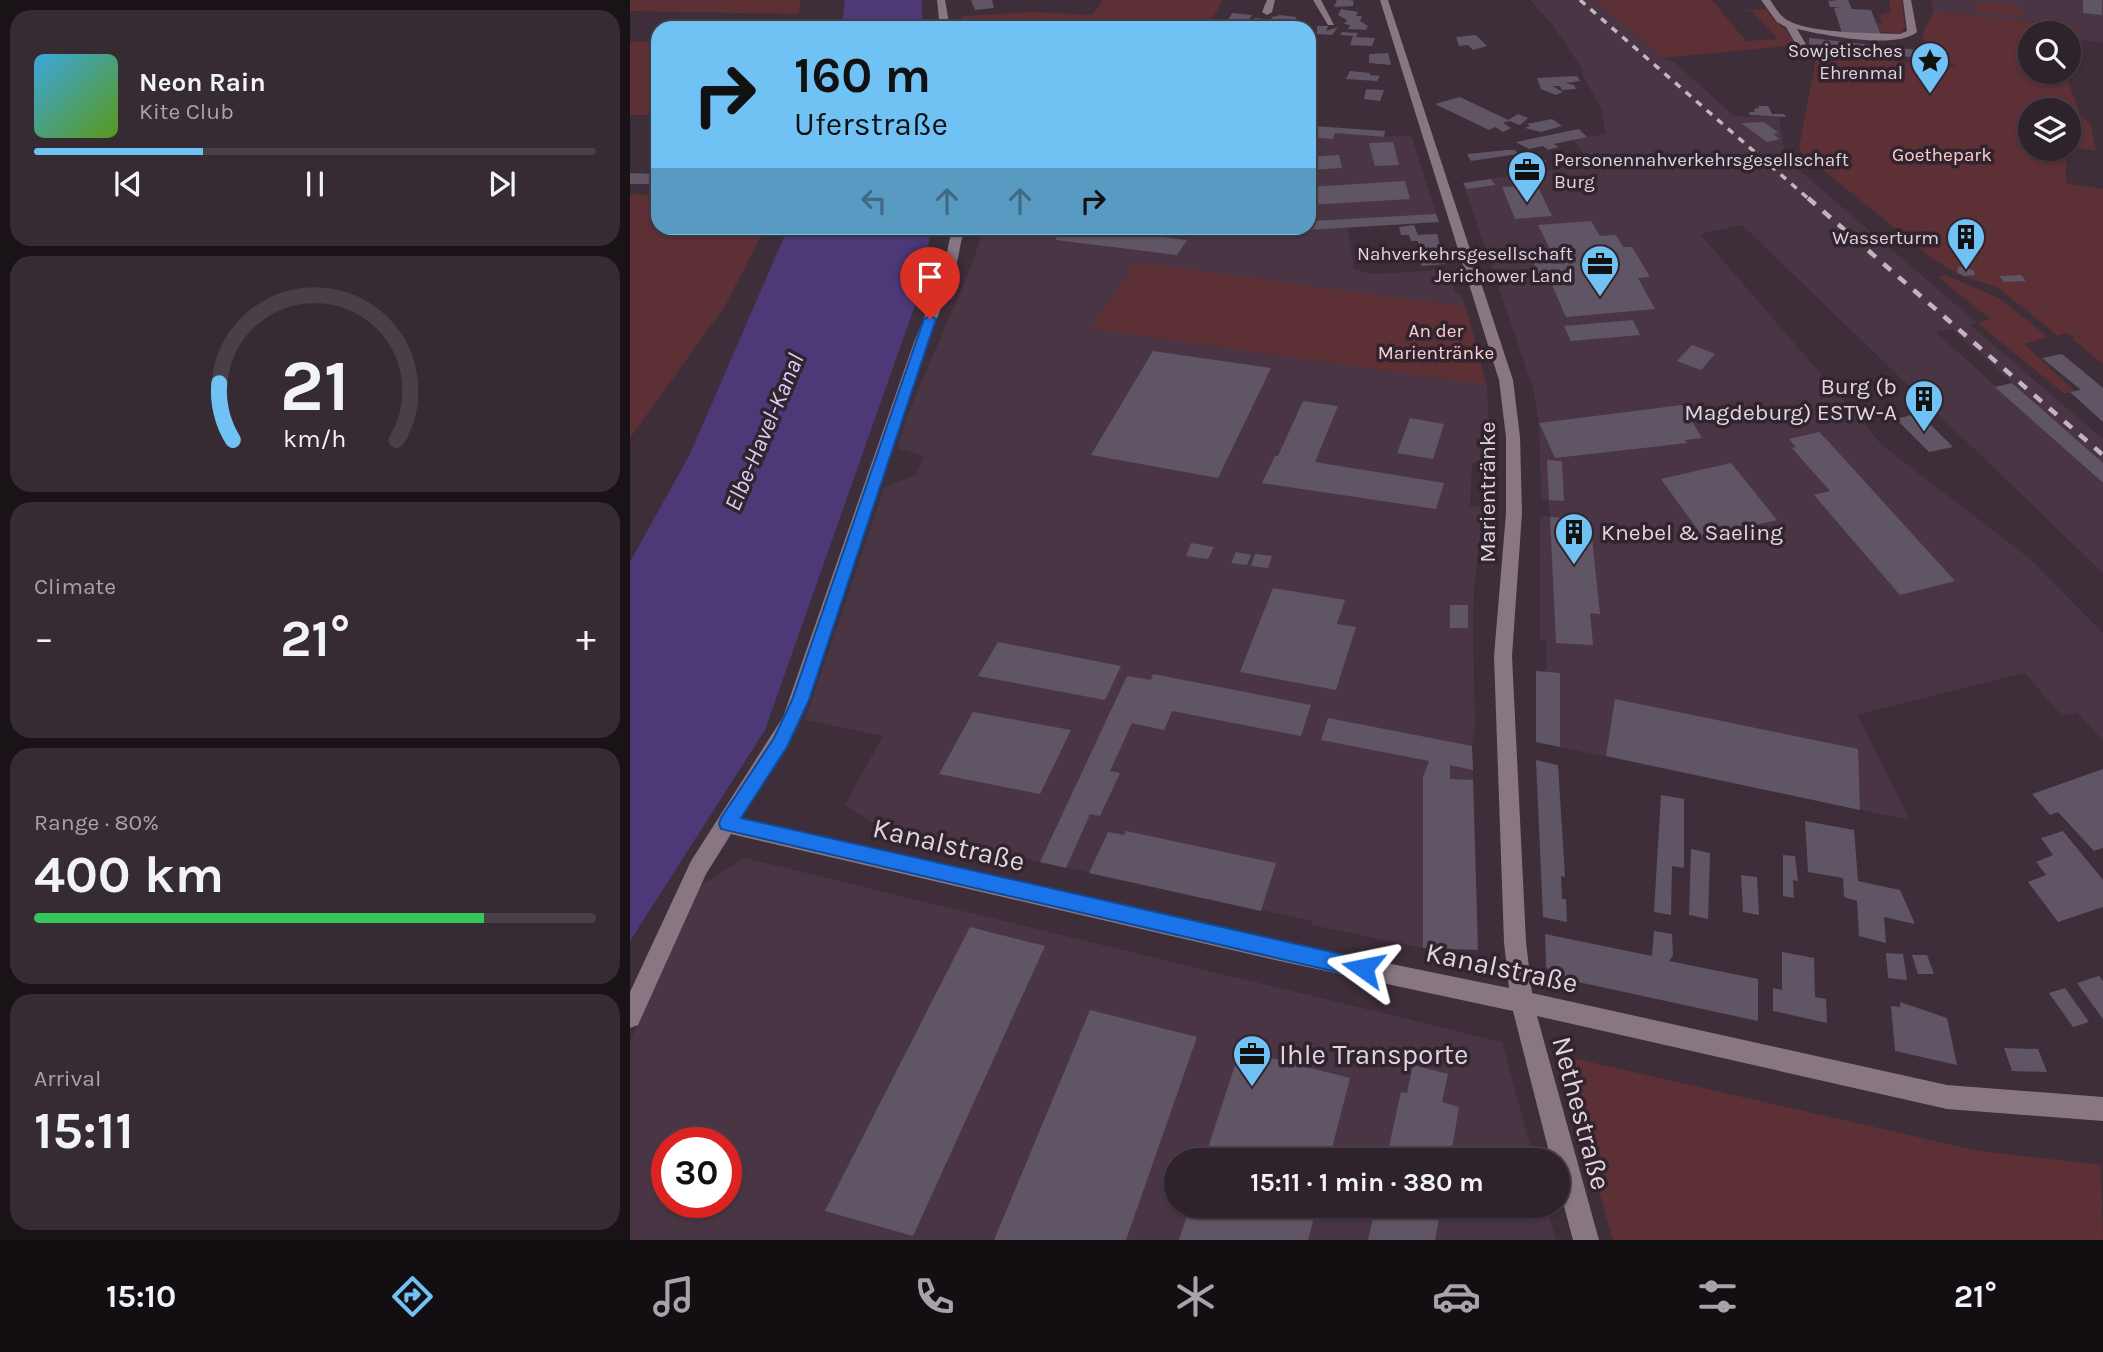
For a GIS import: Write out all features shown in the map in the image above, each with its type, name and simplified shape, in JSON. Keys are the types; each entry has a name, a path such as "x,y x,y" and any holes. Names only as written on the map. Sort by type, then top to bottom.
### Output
{"street":[{"path":"941,0 945,21"},
{"path":"1267,12 1271,0"},
{"path":"1317,0 1331,23"},
{"name":"Marientränke","path":"1384,0 1478,287 1508,392 1514,513 1503,656 1515,942 1522,1002"},
{"path":"1765,0 1780,20 1790,25 1844,35 1902,37 1912,32 1907,0"},
{"path":"1790,25 1806,52"},
{"path":"630,1017 688,889 781,742 800,700 917,354 949,272 957,235"},
{"name":"Kanalstraße","path":"728,824 1270,949 1947,1097 2101,1114"},
{"name":"Nethestraße","path":"1522,1002 1536,1063 1586,1240"}],"shaded area":[{"path":"1530,0 1594,0 1667,61 1673,61 1734,116 1779,117 1786,159 1977,323 1970,325 2103,439 2103,463 1952,329 1936,332 2103,484 2103,573 1742,225 1700,234 1883,446 2029,558 2103,633 2103,741 2077,712 2062,716 2025,673 1857,715 1910,820 1536,742 1536,671 1546,671 1546,640 1540,639 1540,516 1550,516 1548,500 1541,500 1539,423 1533,388 1463,183 1591,163 1572,139 1606,134 1601,108 1583,76 1583,70 1552,24"},
{"path":"1931,0 2103,0 2103,43 2081,39 2081,21 2025,21 1934,11"},
{"path":"1316,132 1384,137 1411,135 1439,222 1348,228 1354,269 1373,274 1455,269 1458,280 1452,283 1455,293 1462,296 1466,307 1386,297 1091,329 1487,385 1491,460 1472,463 1470,506 1483,508 1474,589 1473,631 1475,728 1472,746 1478,950 1423,948 1312,925 1312,921 880,827 845,805 883,736 805,720 884,488 917,474 924,456 897,448 907,416 980,241 980,235 1316,235"},
{"path":"744,858 1502,1042 1531,1148 1164,1148 1164,1218 1550,1218 1556,1240 630,1240 630,1041 696,889"}],"green space":[{"path":"630,0 801,0 799,14 630,11"},
{"path":"1103,0 1223,0 1211,21 962,21 961,16 1035,12 1092,15"},
{"path":"1594,0 1712,0 1746,41 1778,39 1751,11 1741,10 1767,9 1797,45 1663,58"},
{"path":"1889,0 1902,0 1905,27 1900,34 1879,31 1876,23 1883,23 1879,15 1891,12"},
{"path":"1975,1 2021,6 2023,16 1977,12"},
{"name":"Goethepark","path":"1934,11 2025,21 2018,21 2018,84 2069,84 2074,98 2018,98 2018,161 2066,161 2066,183 2103,189 2103,364 2072,339 2074,336 2065,333 2058,336 1997,287 1959,275 1933,259 1802,153 1799,147 1817,54 1957,67 1937,57 1921,36"},
{"path":"630,42 651,42 651,115 630,115"},
{"name":"Goethepark","path":"2081,118 2090,122 2096,151 2081,148"},
{"path":"630,194 651,195 651,235 761,235 725,306 630,438"},
{"name":"An der Marientränke","path":"1136,262 1466,307 1487,385 1091,329"},
{"path":"1945,275 1999,298 2048,337 2024,344 2075,391 2065,394 1977,323 1990,319 1938,277"},
{"path":"1559,1055 1979,1151 2101,1165 2103,1240 1613,1240"}],"water":[{"path":"845,0 922,0 922,21 843,21"},
{"name":"Elbe-Havel-Kanal","path":"785,235 929,235 926,274 765,730 630,941 630,562 689,456"}],"building":[{"path":"971,0 992,0 994,8 975,10"},
{"path":"1337,0 1354,1 1353,6 1334,7"},
{"path":"1848,0 1852,9 1871,10 1881,35 1842,33 1834,8 1842,7 1830,7 1828,1"},
{"path":"2083,0 2102,0 2102,15 2083,13"},
{"path":"1341,9 1358,12 1356,16 1362,16 1360,21 1368,26 1366,30 1348,29 1350,25 1344,24 1347,20 1338,15"},
{"path":"1232,13 1252,15 1248,21 1229,19"},
{"path":"1272,17 1296,17 1295,21 1270,21"},
{"path":"1317,26 1328,26 1326,31 1338,27 1332,35 1317,34"},
{"path":"1342,32 1358,33 1356,37 1375,38 1372,46 1350,45 1353,36 1340,35"},
{"path":"1476,35 1487,46 1473,50 1468,45 1459,46 1456,37"},
{"path":"1809,38 1918,50 1919,58 1809,46"},
{"path":"1388,53 1391,65 1369,63 1369,54"},
{"path":"1350,71 1380,76 1377,81 1346,79"},
{"path":"1577,76 1580,81 1565,83 1574,85 1576,89 1562,90 1560,86 1552,86 1563,92 1556,95 1541,89 1537,78"},
{"path":"1366,89 1384,90 1380,101 1364,99"},
{"path":"1460,97 1508,120 1518,114 1528,118 1520,125 1509,121 1503,123 1511,128 1503,132 1495,127 1489,130 1435,104"},
{"path":"1758,106 1768,106 1772,114 1784,114 1786,117 1750,115 1749,112 1755,112 1754,109 1759,108"},
{"path":"1552,119 1562,126 1541,132 1525,128 1530,126 1527,124"},
{"path":"1764,122 1779,133 1773,134 1780,139 1767,142 1741,123"},
{"path":"1316,126 1385,131 1384,137 1335,133 1333,139 1316,138"},
{"path":"1579,129 1587,137 1554,144 1559,147 1548,150 1543,146 1529,149 1516,142"},
{"path":"1393,142 1399,165 1375,166 1369,143"},
{"path":"1515,150 1518,154 1471,161 1467,154"},
{"path":"1339,155 1342,168 1316,170 1316,157"},
{"path":"1537,155 1547,161 1523,169 1511,161"},
{"path":"630,173 651,174 651,184 630,184"},
{"path":"1491,179 1495,185 1467,189 1463,183"},
{"path":"1405,181 1410,199 1316,205 1316,187"},
{"path":"1537,185 1552,216 1515,219 1502,187"},
{"path":"1436,214 1439,222 1316,230 1316,221"},
{"path":"1591,221 1600,236 1616,235 1623,247 1632,247 1650,277 1638,278 1655,309 1566,317 1552,285 1544,286 1530,255 1552,253 1538,225"},
{"path":"1414,225 1418,235 1437,234 1445,264 1421,266 1418,241 1411,241 1409,235 1401,235 1399,227"},
{"path":"1056,235 1145,235 1187,240 1177,255 1056,240"},
{"name":"Wasserturm","path":"1958,267 1974,271 1975,275 1964,276 1957,272"},
{"path":"2021,275 2026,281 2004,282 1999,276"},
{"path":"1633,320 1640,335 1571,341 1564,326"},
{"path":"1692,345 1715,354 1701,370 1677,361"},
{"path":"1153,351 1271,368 1218,478 1091,455"},
{"path":"2062,354 2103,388 2103,422 2070,392 2081,390 2042,358"},
{"path":"2012,383 2103,463 2103,483 1995,387"},
{"path":"1303,401 1338,406 1315,462 1444,483 1436,509 1262,483 1275,456 1278,456"},
{"path":"1682,405 1702,438 1685,440 1687,443 1555,458 1539,423"},
{"name":"Burg (b Magdeburg) ESTW-A","path":"1919,413 1953,447 1929,452 1896,419"},
{"path":"1410,418 1444,424 1433,459 1397,453"},
{"path":"1819,432 1955,581 1900,595 1814,495 1830,491 1792,448 1796,447 1789,439"},
{"path":"1547,460 1562,461 1564,501 1549,500"},
{"path":"1731,463 1777,520 1703,537 1661,479"},
{"name":"Knebel & Saeling","path":"1550,517 1590,519 1600,614 1590,613 1593,645 1556,643"},
{"path":"1191,543 1214,547 1208,559 1186,556"},
{"path":"1236,552 1251,555 1247,565 1231,563"},
{"path":"1255,554 1272,556 1268,568 1251,566"},
{"path":"1273,588 1345,600 1337,624 1356,627 1336,690 1240,672"},
{"path":"1450,605 1468,605 1468,628 1450,628"},
{"path":"998,642 1121,666 1105,700 978,676"},
{"path":"1536,671 1560,673 1560,747 1536,742"},
{"path":"1153,674 1311,705 1301,736 1172,711 1164,730 1132,723 1110,771 1120,773 1100,816 1090,814 1066,868 1040,862 1127,676 1151,680"},
{"path":"1615,699 1858,749 1860,810 1606,756"},
{"path":"973,712 1071,730 1040,794 939,774"},
{"path":"1328,718 1472,746 1473,770 1450,765 1450,779 1473,780 1478,950 1423,948 1423,777 1429,761 1321,740"},
{"path":"1536,760 1558,765 1565,877 1561,876 1562,899 1566,899 1567,922 1543,917"},
{"path":"2103,769 2103,848 2094,851 2058,812 2050,815 2032,794"},
{"path":"1661,795 1684,799 1684,868 1672,866 1671,915 1654,912"},
{"path":"1805,821 1854,830 1858,881 1900,890 1915,924 1884,917 1886,943 1859,936 1857,901 1844,897 1843,878 1808,872"},
{"path":"1126,831 1276,863 1261,911 1089,873 1108,832 1124,835"},
{"path":"2063,831 2103,880 2103,907 2058,922 2028,882 2046,875 2036,862 2053,855 2041,838"},
{"path":"1691,849 1710,853 1708,919 1689,915"},
{"path":"1783,855 1795,856 1798,881 1793,880 1794,898 1783,896"},
{"path":"1741,875 1757,877 1759,915 1743,912"},
{"path":"970,927 1045,946 913,1236 825,1211"},
{"path":"1654,931 1672,934 1673,956 1669,961 1758,979 1758,1021 1555,977 1546,967 1545,934 1652,956"},
{"path":"1782,952 1814,958 1815,997 1826,999 1827,1023 1773,1011 1773,988 1782,990"},
{"path":"1886,953 1903,954 1907,980 1888,978"},
{"path":"1912,955 1927,955 1934,974 1918,974"},
{"path":"2099,976 2103,981 2103,1019 2077,983"},
{"path":"2065,988 2089,1022 2073,1027 2049,993"},
{"path":"1900,1002 1947,1018 1957,1065 1895,1051 1891,1006 1900,1007"},
{"path":"1090,1010 1197,1037 1126,1240 994,1240"},
{"path":"2004,1048 2038,1049 2047,1072 2012,1071"},
{"path":"1240,1050 1350,1078 1332,1148 1208,1148"},
{"path":"1413,1065 1448,1074 1442,1102 1459,1107 1452,1148 1389,1148 1401,1092 1407,1093"},
{"path":"1186,1218 1314,1218 1308,1240 1179,1240"},
{"path":"1373,1218 1439,1218 1435,1240 1368,1240"}],"railway":[{"path":"1580,0 1810,200"},
{"path":"1808,198 2103,455"}],"place":[{"name":"Sowjetisches Ehrenmal","path":"1930,95"},
{"name":"Personennahverkehrsgesellschaft Burg","path":"1527,204"},
{"name":"Wasserturm","path":"1966,271"},
{"name":"Nahverkehrsgesellschaft Jerichower Land","path":"1600,298"},
{"name":"Burg (b Magdeburg) ESTW-A","path":"1924,433"},
{"name":"Knebel & Saeling","path":"1574,566"},
{"name":"Ihle Transporte","path":"1252,1088"}],"route":[{"path":"930,319 800,700 781,742 728,824 1363,968"}]}
